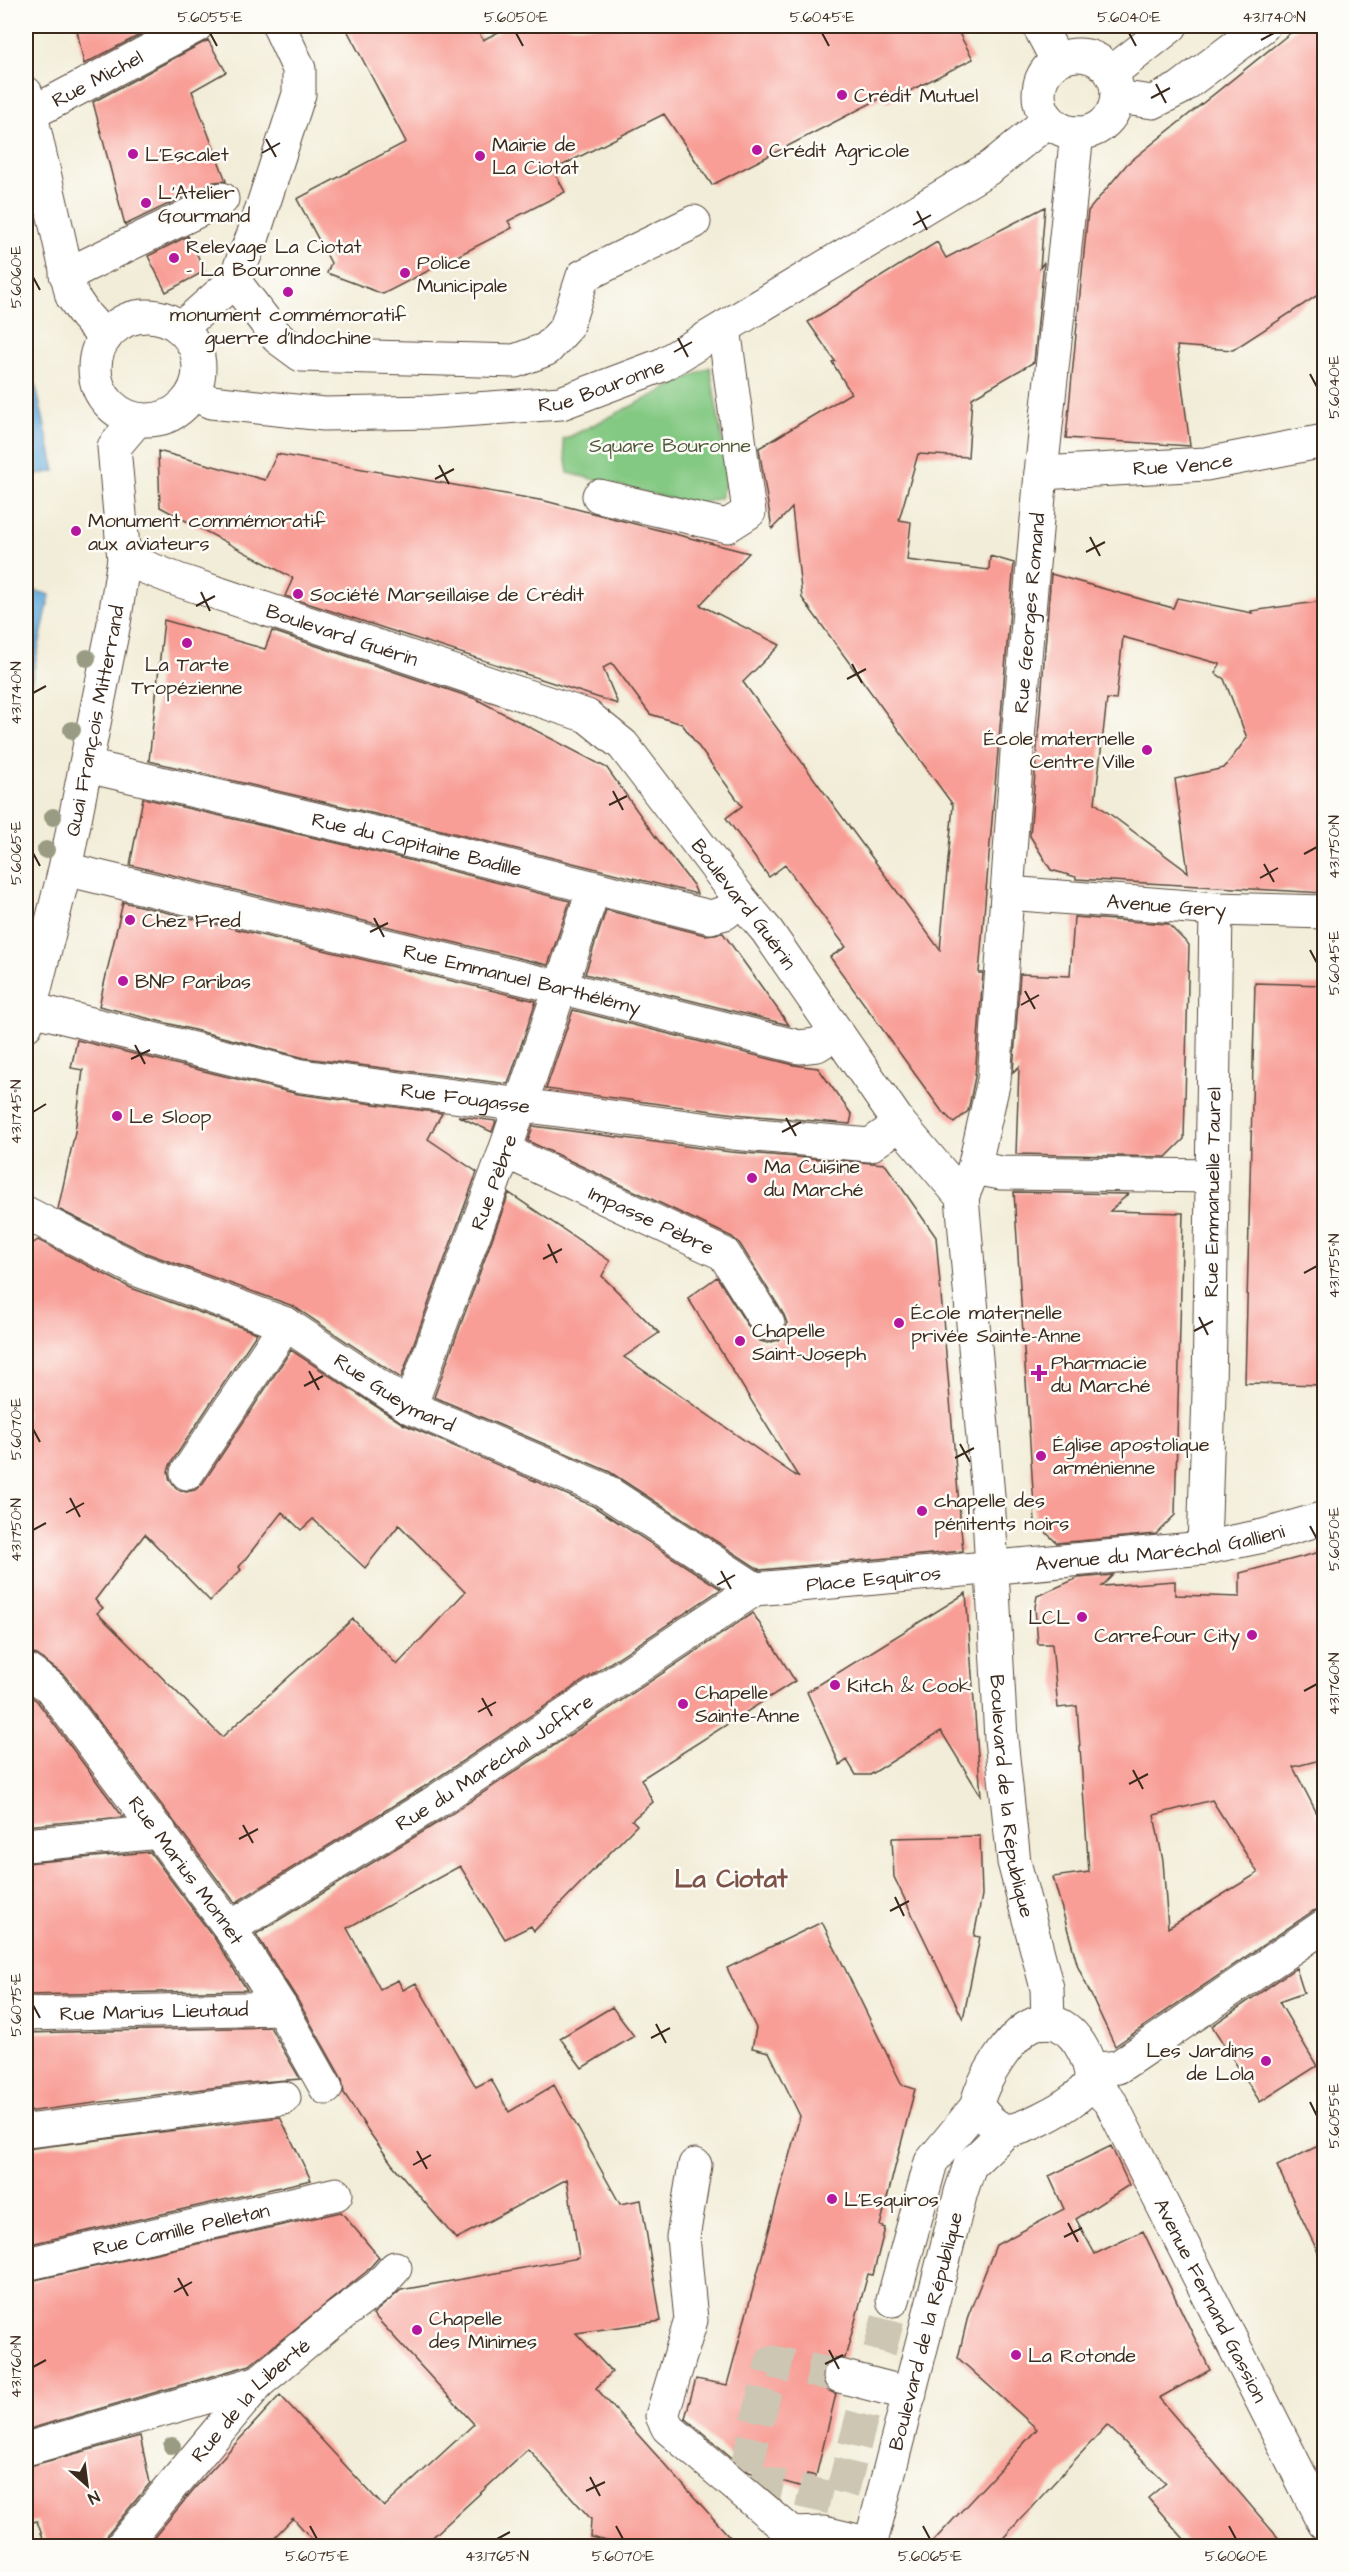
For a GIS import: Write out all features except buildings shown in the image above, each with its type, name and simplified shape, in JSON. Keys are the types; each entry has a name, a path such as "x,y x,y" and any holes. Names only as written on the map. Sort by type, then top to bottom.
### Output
{"street":[{"name":"Rue Michel","path":"28,103 196,26"},
{"path":"180,328 234,280 253,236 299,94 299,69 279,26"},
{"path":"1039,26 1057,60"},
{"path":"1114,85 1171,26"},
{"path":"1114,85 1153,102 1179,89 1263,26"},
{"path":"1076,55 1087,56 1105,64 1114,85 1108,119 1090,131 1063,126 1040,100 1043,78 1057,60 1076,55"},
{"path":"28,103 72,296 105,338"},
{"name":"Rue Bouronne","path":"193,394 211,402 324,414 434,412 561,403 662,365 1063,126"},
{"name":"Rue Georges Romand","path":"968,1183 994,1080 1018,738 1041,473 1063,126"},
{"path":"66,275 222,199"},
{"path":"234,280 278,338 301,355 515,362 547,349 566,328 583,276 694,222"},
{"path":"141,317 168,321 180,328 190,338 198,359 199,381 193,394 182,407 169,416 153,420 136,420 111,406 101,394 95,365 98,351 105,338 128,320 141,317"},
{"path":"599,496 728,526 749,512 724,328"},
{"name":"Quai François Mitterrand","path":"28,1017 65,869 114,623 123,559 114,447 136,420"},
{"name":"Rue Vence","path":"1041,473 1206,464 1324,441"},
{"name":"Boulevard Guérin","path":"123,559 178,580 587,716 623,745 767,931 900,1124 968,1183"},
{"name":"Rue du Capitaine Badille","path":"87,766 397,838 710,917 725,913 741,900"},
{"name":"Rue Emmanuel Barthélémy","path":"65,869 799,1047 817,1045 836,1033"},
{"name":"Rue Pèbre","path":"410,1407 505,1151 559,987 590,900 597,888"},
{"name":"Avenue Gery","path":"1008,893 1216,909 1324,912"},
{"name":"Rue Emmanuelle Taurel","path":"1204,1548 1209,1393 1216,909"},
{"name":"Rue Fougasse","path":"28,1017 302,1076 520,1103 733,1133 870,1145 900,1124"},
{"name":"Impasse Pèbre","path":"505,1151 724,1254 768,1324"},
{"path":"992,1567 968,1183 1001,1173 1212,1176"},
{"name":"Rue Gueymard","path":"26,1213 138,1270 286,1324 410,1407 602,1489 755,1589"},
{"path":"187,1473 286,1324"},
{"name":"Avenue du Maréchal Gallieni","path":"992,1567 1204,1548 1263,1536 1324,1518"},
{"name":"Place Esquiros","path":"755,1589 992,1567"},
{"name":"Boulevard de la République","path":"992,1567 1001,1738 1014,1862 1047,1988 1048,2022"},
{"name":"Rue du Maréchal Joffre","path":"230,1928 432,1804 755,1589"},
{"name":"Rue Marius Monnet","path":"26,1670 50,1687 230,1928 281,2008 326,2088"},
{"path":"26,1845 160,1832"},
{"path":"893,2300 931,2162 977,2106 978,2096 1003,2053 1014,2039 1035,2024 1056,2022 1072,2034 1092,2076 1118,2067 1324,1926"},
{"name":"Rue Marius Lieutaud","path":"26,2014 281,2008"},
{"name":"Boulevard de la République","path":"871,2545 961,2192 970,2165 1007,2130 1023,2127 1074,2100 1092,2076"},
{"name":"Avenue Fernand Gassion","path":"1092,2076 1111,2103 1324,2523"},
{"path":"26,2132 104,2123 204,2106 284,2098"},
{"path":"977,2106 987,2119 1007,2130"},
{"path":"695,2165 683,2237 691,2320 662,2416 668,2428 795,2540 824,2533 871,2545"},
{"name":"Rue Camille Pelletan","path":"26,2264 336,2194"},
{"name":"Rue de la Liberté","path":"122,2547 259,2382 379,2286 395,2268"},
{"path":"840,2376 910,2394"},
{"path":"26,2449 259,2382"}],"green space":[{"name":"Square Bouronne","path":"710,367 728,476 720,498 696,505 568,473 563,440"}],"water":[{"path":"26,343 55,471 26,477"},
{"path":"26,588 50,595 26,705"}],"tunnel":[{"path":"840,2376 772,2362 744,2478 840,2500 893,2300"}],"place":[{"name":"Crédit Mutuel","path":"842,95"},
{"name":"Crédit Agricole","path":"757,150"},
{"name":"L'Escalet","path":"133,154"},
{"name":"Mairie de La Ciotat","path":"480,156"},
{"name":"L'Atelier Gourmand","path":"146,203"},
{"name":"Relevage La Ciotat - La Bouronne","path":"174,258"},
{"name":"Police Municipale","path":"405,273"},
{"name":"monument commémoratif guerre d'Indochine","path":"288,292"},
{"name":"Monument commémoratif aux aviateurs","path":"76,531"},
{"name":"Société Marseillaise de Crédit","path":"298,594"},
{"name":"La Tarte Tropézienne","path":"187,643"},
{"name":"École maternelle Centre Ville","path":"1147,750"},
{"name":"Chez Fred","path":"130,920"},
{"name":"BNP Paribas","path":"123,981"},
{"name":"Le Sloop","path":"117,1116"},
{"name":"Ma Cuisine du Marché","path":"752,1178"},
{"name":"École maternelle privée Sainte-Anne","path":"899,1323"},
{"name":"Chapelle Saint-Joseph","path":"740,1341"},
{"name":"Pharmacie du Marché","path":"1039,1373"},
{"name":"Église apostolique arménienne","path":"1041,1456"},
{"name":"chapelle des pénitents noirs","path":"922,1511"},
{"name":"LCL","path":"1082,1617"},
{"name":"Carrefour City","path":"1252,1635"},
{"name":"Kitch & Cook","path":"835,1685"},
{"name":"Chapelle Sainte-Anne","path":"683,1704"},
{"name":"Les Jardins de Lola","path":"1266,2061"},
{"name":"L'Esquiros","path":"832,2199"},
{"name":"Chapelle des Minimes","path":"417,2330"},
{"name":"La Rotonde","path":"1016,2355"}],"district":[{"name":"La Ciotat","path":"731,1878"}]}
